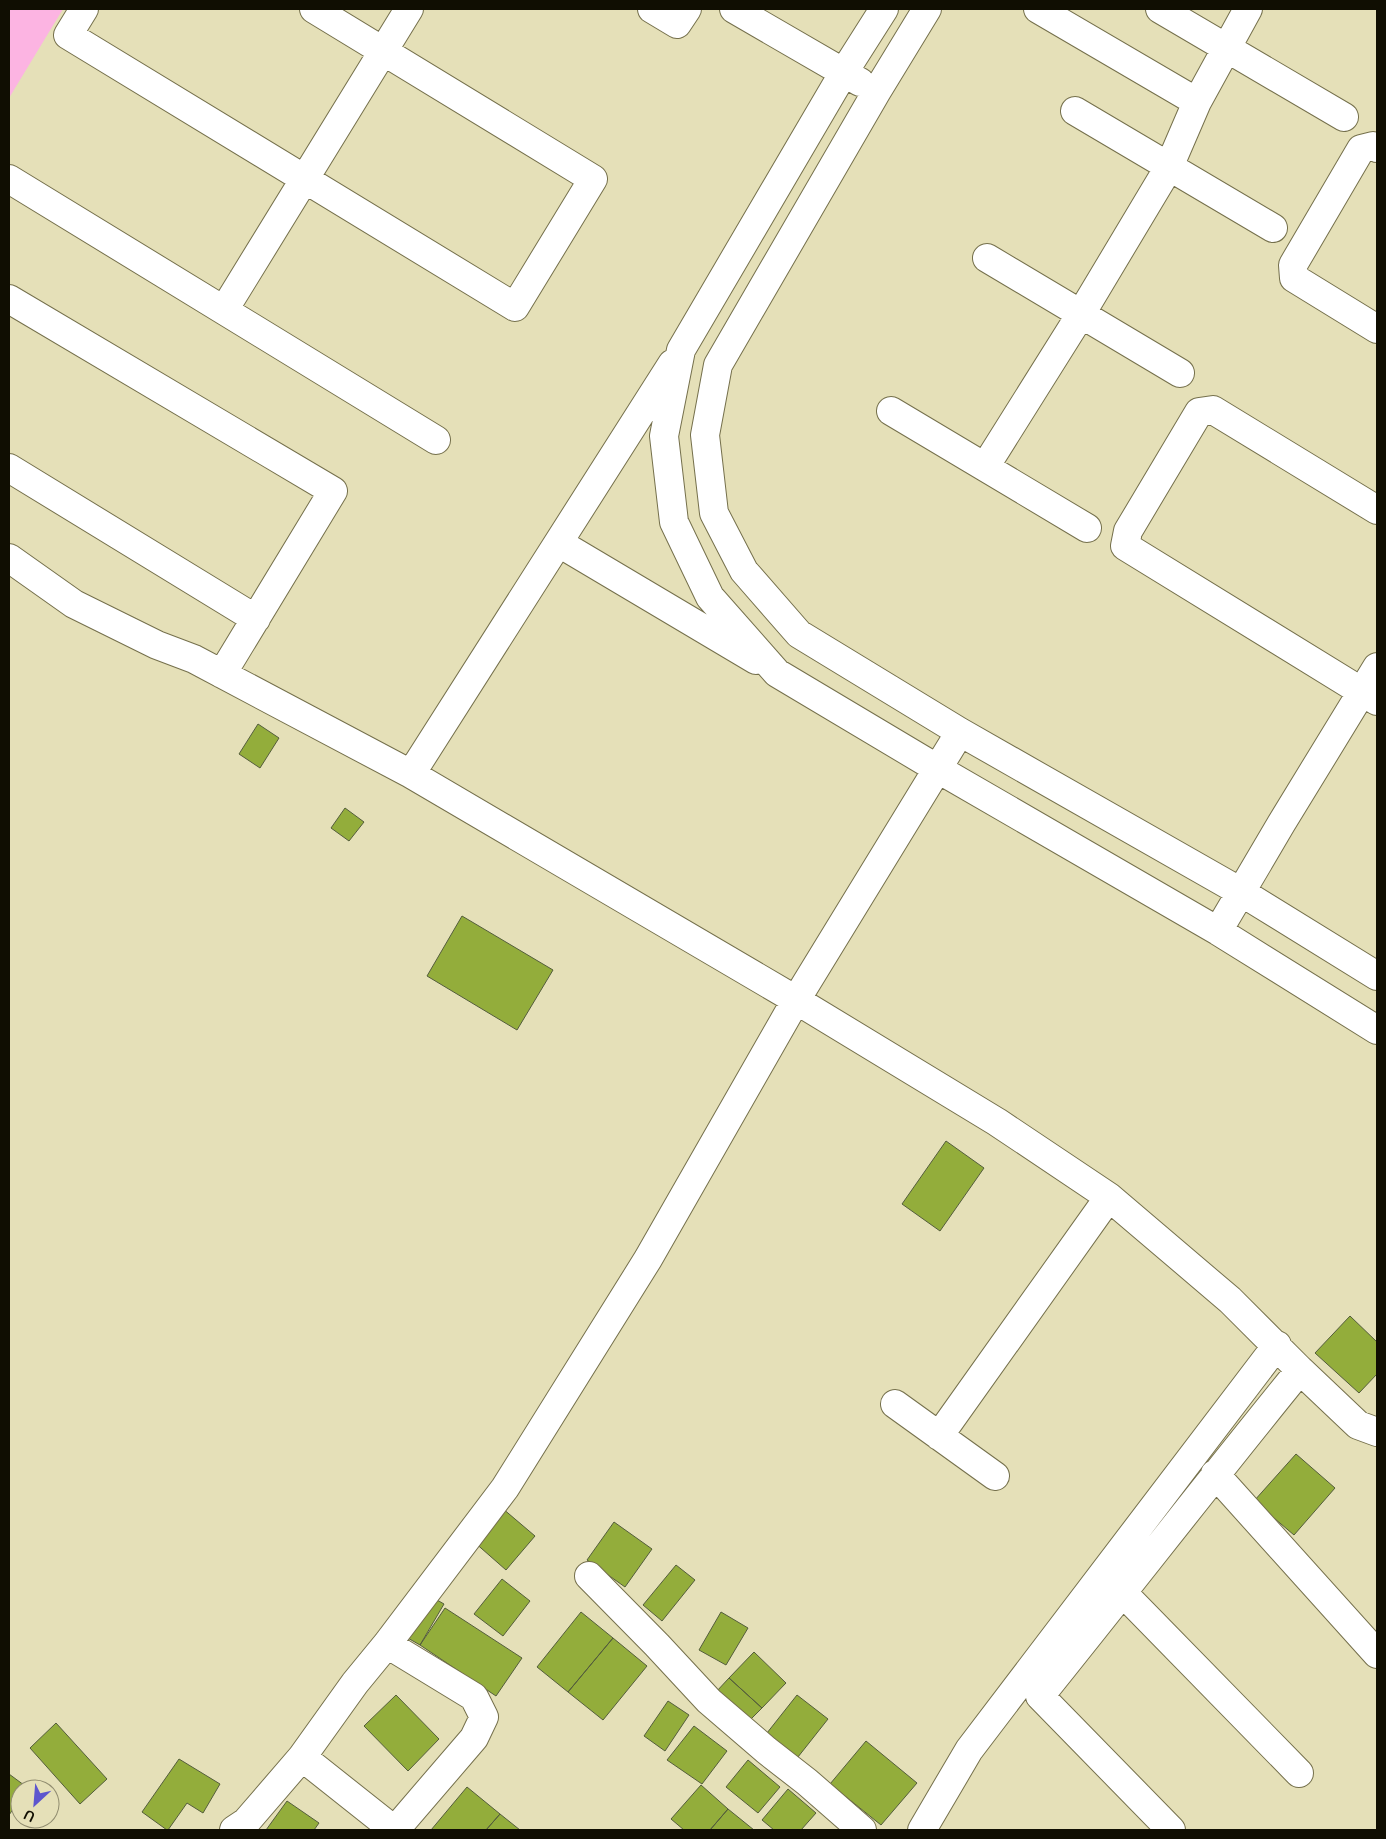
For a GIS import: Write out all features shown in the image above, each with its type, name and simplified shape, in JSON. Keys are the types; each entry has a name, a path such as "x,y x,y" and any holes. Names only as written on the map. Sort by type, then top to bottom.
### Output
{"street":[{"path":"84,9 68,35 515,308 593,179 314,9"},
{"path":"224,310 408,9"},
{"path":"652,9 677,24 687,9"},
{"path":"734,9 877,91"},
{"path":"411,774 681,350 844,72 884,9"},
{"path":"927,9 877,91 718,365 705,435 714,513 744,571 799,634 960,732 1241,892 1377,976"},
{"path":"1038,9 1196,102"},
{"path":"1160,9 1344,117"},
{"path":"985,467 1082,314 1169,167 1196,102 1248,9"},
{"path":"1075,111 1273,228"},
{"path":"1377,148 1373,146 1361,149 1294,265 1294,278 1377,329"},
{"path":"9,179 436,440"},
{"path":"987,258 1180,373"},
{"path":"9,300 333,491 222,674"},
{"path":"681,350 664,436 674,522 710,597 776,673"},
{"path":"1369,697 1125,546 1128,531 1199,412 1213,410 1377,510"},
{"path":"891,411 1087,528"},
{"path":"9,468 256,619"},
{"path":"559,543 938,769 1218,931 1377,1030"},
{"path":"9,558 74,604 157,645 194,659 411,774 796,1000 997,1122 1109,1197 1230,1300 1300,1370 1358,1424 1377,1432"},
{"path":"1218,931 1241,892 1369,697 1377,667"},
{"path":"234,1830 246,1822 302,1757 355,1684 505,1488 648,1259 796,1000 960,732"},
{"path":"939,1436 1109,1197"},
{"path":"922,1830 970,1750 1277,1346"},
{"path":"1171,1830 1040,1696 1215,1474 1300,1370"},
{"path":"895,1404 995,1476"},
{"path":"1215,1474 1377,1654"},
{"path":"589,1576 709,1701 862,1830"},
{"path":"1123,1593 1299,1773"},
{"path":"302,1757 395,1830 474,1738 484,1717 474,1697 387,1644"}],"shaded area":[{"path":"9,9 63,9 9,98"}],"building":[{"path":"258,724 279,738 260,768 239,754"},
{"path":"345,808 364,822 349,841 331,828"},
{"path":"462,916 553,970 517,1030 427,976"},
{"path":"946,1141 984,1168 940,1231 902,1204"},
{"path":"1350,1316 1377,1342 1377,1374 1359,1393 1315,1353"},
{"path":"1296,1454 1335,1488 1294,1535 1254,1501"},
{"path":"502,1508 535,1536 506,1570 473,1541"},
{"path":"614,1522 652,1549 625,1587 587,1560"},
{"path":"676,1565 695,1580 662,1621 643,1605"},
{"path":"502,1579 530,1601 503,1636 474,1614"},
{"path":"430,1596 444,1604 420,1645 406,1637"},
{"path":"445,1608 522,1658 496,1696 420,1645"},
{"path":"581,1612 613,1638 568,1692 537,1667"},
{"path":"721,1612 748,1628 726,1665 699,1650"},
{"path":"613,1638 647,1666 603,1720 568,1692"},
{"path":"754,1652 786,1683 762,1708 729,1678"},
{"path":"729,1678 762,1708 748,1722 716,1692"},
{"path":"396,1695 439,1739 408,1771 364,1726"},
{"path":"797,1695 828,1719 794,1762 763,1738"},
{"path":"668,1701 689,1715 665,1751 644,1736"},
{"path":"56,1723 107,1779 80,1804 60,1782 60,1779 58,1779 30,1748"},
{"path":"694,1726 727,1751 702,1784 667,1760"},
{"path":"866,1741 917,1783 881,1825 830,1784"},
{"path":"179,1759 220,1784 203,1813 187,1803 167,1830 142,1812"},
{"path":"748,1760 780,1787 758,1813 726,1787"},
{"path":"9,1774 16,1779 10,1779 9,1815"},
{"path":"701,1785 728,1809 710,1830 684,1830 671,1819"},
{"path":"467,1787 500,1814 486,1830 431,1830"},
{"path":"788,1789 816,1813 801,1830 774,1830 762,1820"},
{"path":"287,1801 319,1823 314,1830 266,1830"},
{"path":"728,1809 754,1830 710,1830"},
{"path":"500,1814 520,1830 486,1830"}]}
